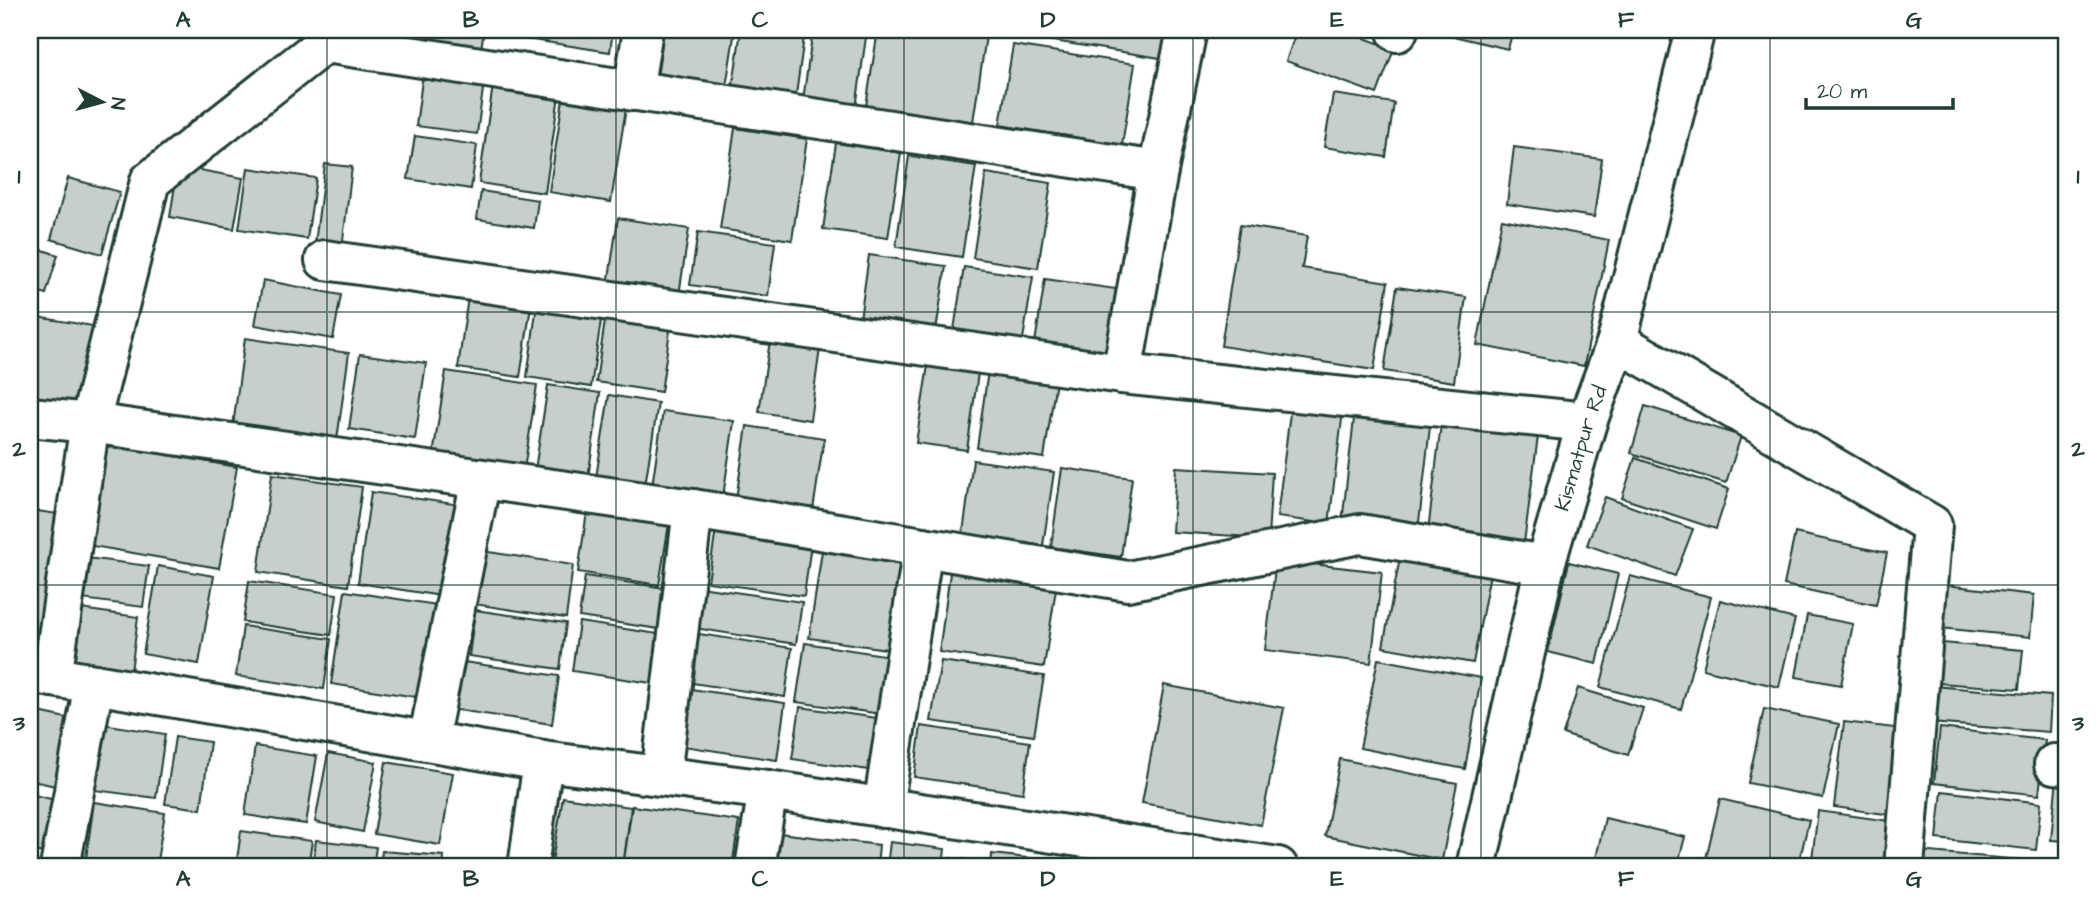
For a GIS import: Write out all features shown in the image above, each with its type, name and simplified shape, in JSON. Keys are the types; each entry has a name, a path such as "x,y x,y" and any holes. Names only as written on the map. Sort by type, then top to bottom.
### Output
{"street":[{"path":"634,91 643,30"},
{"path":"1122,374 1158,171 1187,30"},
{"name":"Kismatpur Rd","path":"1480,866 1545,565 1587,422 1617,341 1695,30"},
{"path":"1158,171 634,91 326,36 150,181 90,423 41,675 543,761 768,790 1278,867"},
{"path":"325,260 1122,374 1587,422"},
{"path":"1617,341 1932,525 1904,867"},
{"path":"30,417 90,423 693,509 1128,581 1360,534 1545,565"},
{"path":"428,741 481,479"},
{"path":"661,776 693,509"},
{"path":"883,808 923,547"},
{"path":"61,867 94,684"},
{"path":"528,867 543,761"},
{"path":"755,867 768,790"}],"building":[{"path":"349,30 420,30 418,45"},
{"path":"430,30 484,30 481,49 429,41"},
{"path":"527,30 613,30 610,52 526,39"},
{"path":"664,30 735,30 726,87 657,77"},
{"path":"741,30 805,30 796,95 733,85"},
{"path":"813,30 867,30 856,108 803,100"},
{"path":"878,30 943,30 986,36 973,122 866,106"},
{"path":"1005,30 1178,30 1173,60 1004,33"},
{"path":"1297,30 1343,30 1394,49 1377,94 1286,61"},
{"path":"1428,30 1513,30 1508,49"},
{"path":"1013,45 1135,64 1122,145 1000,125"},
{"path":"424,65 485,74 477,134 416,126"},
{"path":"494,78 560,88 545,193 479,183"},
{"path":"564,92 627,102 611,202 549,192"},
{"path":"1333,94 1394,103 1386,157 1324,147"},
{"path":"735,128 807,139 792,240 720,229"},
{"path":"415,136 477,145 471,189 408,179"},
{"path":"836,143 901,153 888,238 823,229"},
{"path":"1514,147 1602,159 1594,217 1507,204"},
{"path":"909,156 976,166 962,257 896,247"},
{"path":"325,164 352,167 342,248 315,244"},
{"path":"178,166 243,178 234,229 170,217"},
{"path":"248,168 316,178 307,239 239,229"},
{"path":"986,173 1051,183 1038,268 973,258"},
{"path":"68,178 120,192 102,254 51,239"},
{"path":"481,191 538,200 534,228 477,219"},
{"path":"618,218 689,229 679,295 608,285"},
{"path":"1502,219 1609,240 1584,366 1477,345"},
{"path":"1240,225 1307,236 1302,268 1388,282 1374,370 1221,346"},
{"path":"698,232 775,243 768,296 690,285"},
{"path":"30,246 58,255 46,294 30,289"},
{"path":"869,255 946,266 935,337 859,326"},
{"path":"964,267 1033,277 1021,352 952,342"},
{"path":"1045,279 1116,289 1106,353 1035,343"},
{"path":"263,280 341,295 333,339 255,325"},
{"path":"1397,287 1466,297 1454,382 1384,371"},
{"path":"469,290 532,300 520,377 458,368"},
{"path":"538,297 603,307 591,387 527,377"},
{"path":"607,307 672,317 661,392 596,382"},
{"path":"30,316 93,326 79,411 30,403"},
{"path":"771,334 821,341 810,420 759,412"},
{"path":"245,338 349,353 337,440 233,426"},
{"path":"360,354 426,363 415,439 349,429"},
{"path":"928,365 978,373 967,450 916,443"},
{"path":"446,371 537,385 523,476 432,462"},
{"path":"988,371 1056,381 1044,458 977,448"},
{"path":"548,385 600,393 588,478 535,470"},
{"path":"609,395 658,403 644,492 595,484"},
{"path":"1291,405 1343,411 1329,524 1277,517"},
{"path":"1645,406 1741,436 1726,483 1631,453"},
{"path":"1355,410 1431,418 1418,531 1342,523"},
{"path":"663,411 734,421 722,504 651,493"},
{"path":"1441,424 1538,436 1524,543 1428,531"},
{"path":"747,426 824,438 813,510 736,499"},
{"path":"104,444 237,467 219,568 87,545"},
{"path":"1635,458 1729,489 1716,529 1622,498"},
{"path":"973,460 1054,472 1042,552 962,540"},
{"path":"1176,467 1272,473 1268,538 1172,532"},
{"path":"1062,468 1132,478 1121,557 1051,547"},
{"path":"272,474 362,487 348,586 258,572"},
{"path":"371,492 461,505 448,597 358,583"},
{"path":"1605,497 1693,529 1675,576 1587,545"},
{"path":"30,510 58,514 39,639 30,638"},
{"path":"587,512 669,524 659,585 578,572"},
{"path":"716,529 811,544 804,596 708,582"},
{"path":"1795,533 1887,553 1876,605 1784,585"},
{"path":"823,544 915,558 901,651 809,638"},
{"path":"1402,547 1492,563 1473,663 1383,647"},
{"path":"482,551 573,565 566,618 474,604"},
{"path":"79,557 149,566 143,607 74,598"},
{"path":"1276,560 1382,572 1371,663 1265,650"},
{"path":"1569,562 1618,574 1597,664 1548,652"},
{"path":"158,566 214,576 199,664 143,654"},
{"path":"951,566 1057,582 1044,667 939,652"},
{"path":"585,576 665,588 659,629 579,617"},
{"path":"1630,576 1711,597 1681,709 1600,687"},
{"path":"249,581 337,594 331,635 243,622"},
{"path":"1945,585 2034,595 2030,637 1940,628"},
{"path":"700,587 802,602 796,644 694,628"},
{"path":"345,591 444,606 430,699 331,684"},
{"path":"1720,600 1795,619 1779,687 1703,669"},
{"path":"81,609 138,617 131,672 73,665"},
{"path":"475,610 566,623 560,669 469,656"},
{"path":"1807,615 1853,624 1841,685 1796,677"},
{"path":"579,622 665,635 658,684 572,671"},
{"path":"243,626 331,639 324,689 236,676"},
{"path":"699,634 792,648 785,697 692,683"},
{"path":"1930,642 2023,650 2019,689 1927,682"},
{"path":"805,643 897,657 889,715 796,702"},
{"path":"1378,659 1481,678 1465,769 1360,748"},
{"path":"457,661 559,676 552,724 450,709"},
{"path":"941,661 1044,676 1034,736 931,721"},
{"path":"1164,685 1284,708 1261,825 1142,803"},
{"path":"1933,686 2051,696 2049,732 1930,723"},
{"path":"1578,688 1643,708 1628,755 1563,734"},
{"path":"691,689 785,703 777,760 683,746"},
{"path":"800,707 891,720 883,772 792,759"},
{"path":"1764,709 1839,724 1823,798 1748,783"},
{"path":"30,710 75,720 59,787 30,780"},
{"path":"1844,722 1912,730 1900,816 1834,807"},
{"path":"103,724 165,734 156,798 94,790"},
{"path":"921,726 1030,742 1023,793 914,777"},
{"path":"1940,728 2045,740 2039,795 1934,783"},
{"path":"175,737 210,742 201,809 165,804"},
{"path":"255,746 317,756 306,824 245,815"},
{"path":"328,753 376,762 363,832 315,822"},
{"path":"1340,759 1457,783 1442,860 1325,836"},
{"path":"386,762 453,773 440,845 374,834"},
{"path":"2057,777 2067,778 2067,841 2051,840"},
{"path":"1942,791 2041,803 2036,850 1937,839"},
{"path":"30,794 55,800 43,853 30,850"},
{"path":"563,797 631,807 623,867 551,867"},
{"path":"1720,799 1809,820 1798,867 1704,867"},
{"path":"94,802 165,813 156,867 85,865"},
{"path":"632,806 739,821 732,867 623,867"},
{"path":"1818,811 1904,823 1897,867 1811,867"},
{"path":"1605,818 1685,837 1677,867 1594,867"},
{"path":"241,831 312,841 308,867 236,867"},
{"path":"779,833 879,845 877,867 775,867"},
{"path":"316,840 376,847 373,867 313,867"},
{"path":"890,842 945,849 943,867 887,867"},
{"path":"382,851 444,856 443,867 380,867"},
{"path":"1089,851 1184,867 1087,867"},
{"path":"1918,851 2044,862 2044,867 1916,867"},
{"path":"992,854 1063,862 1062,867 991,867"},
{"path":"949,858 986,862 985,867 948,867"}]}
